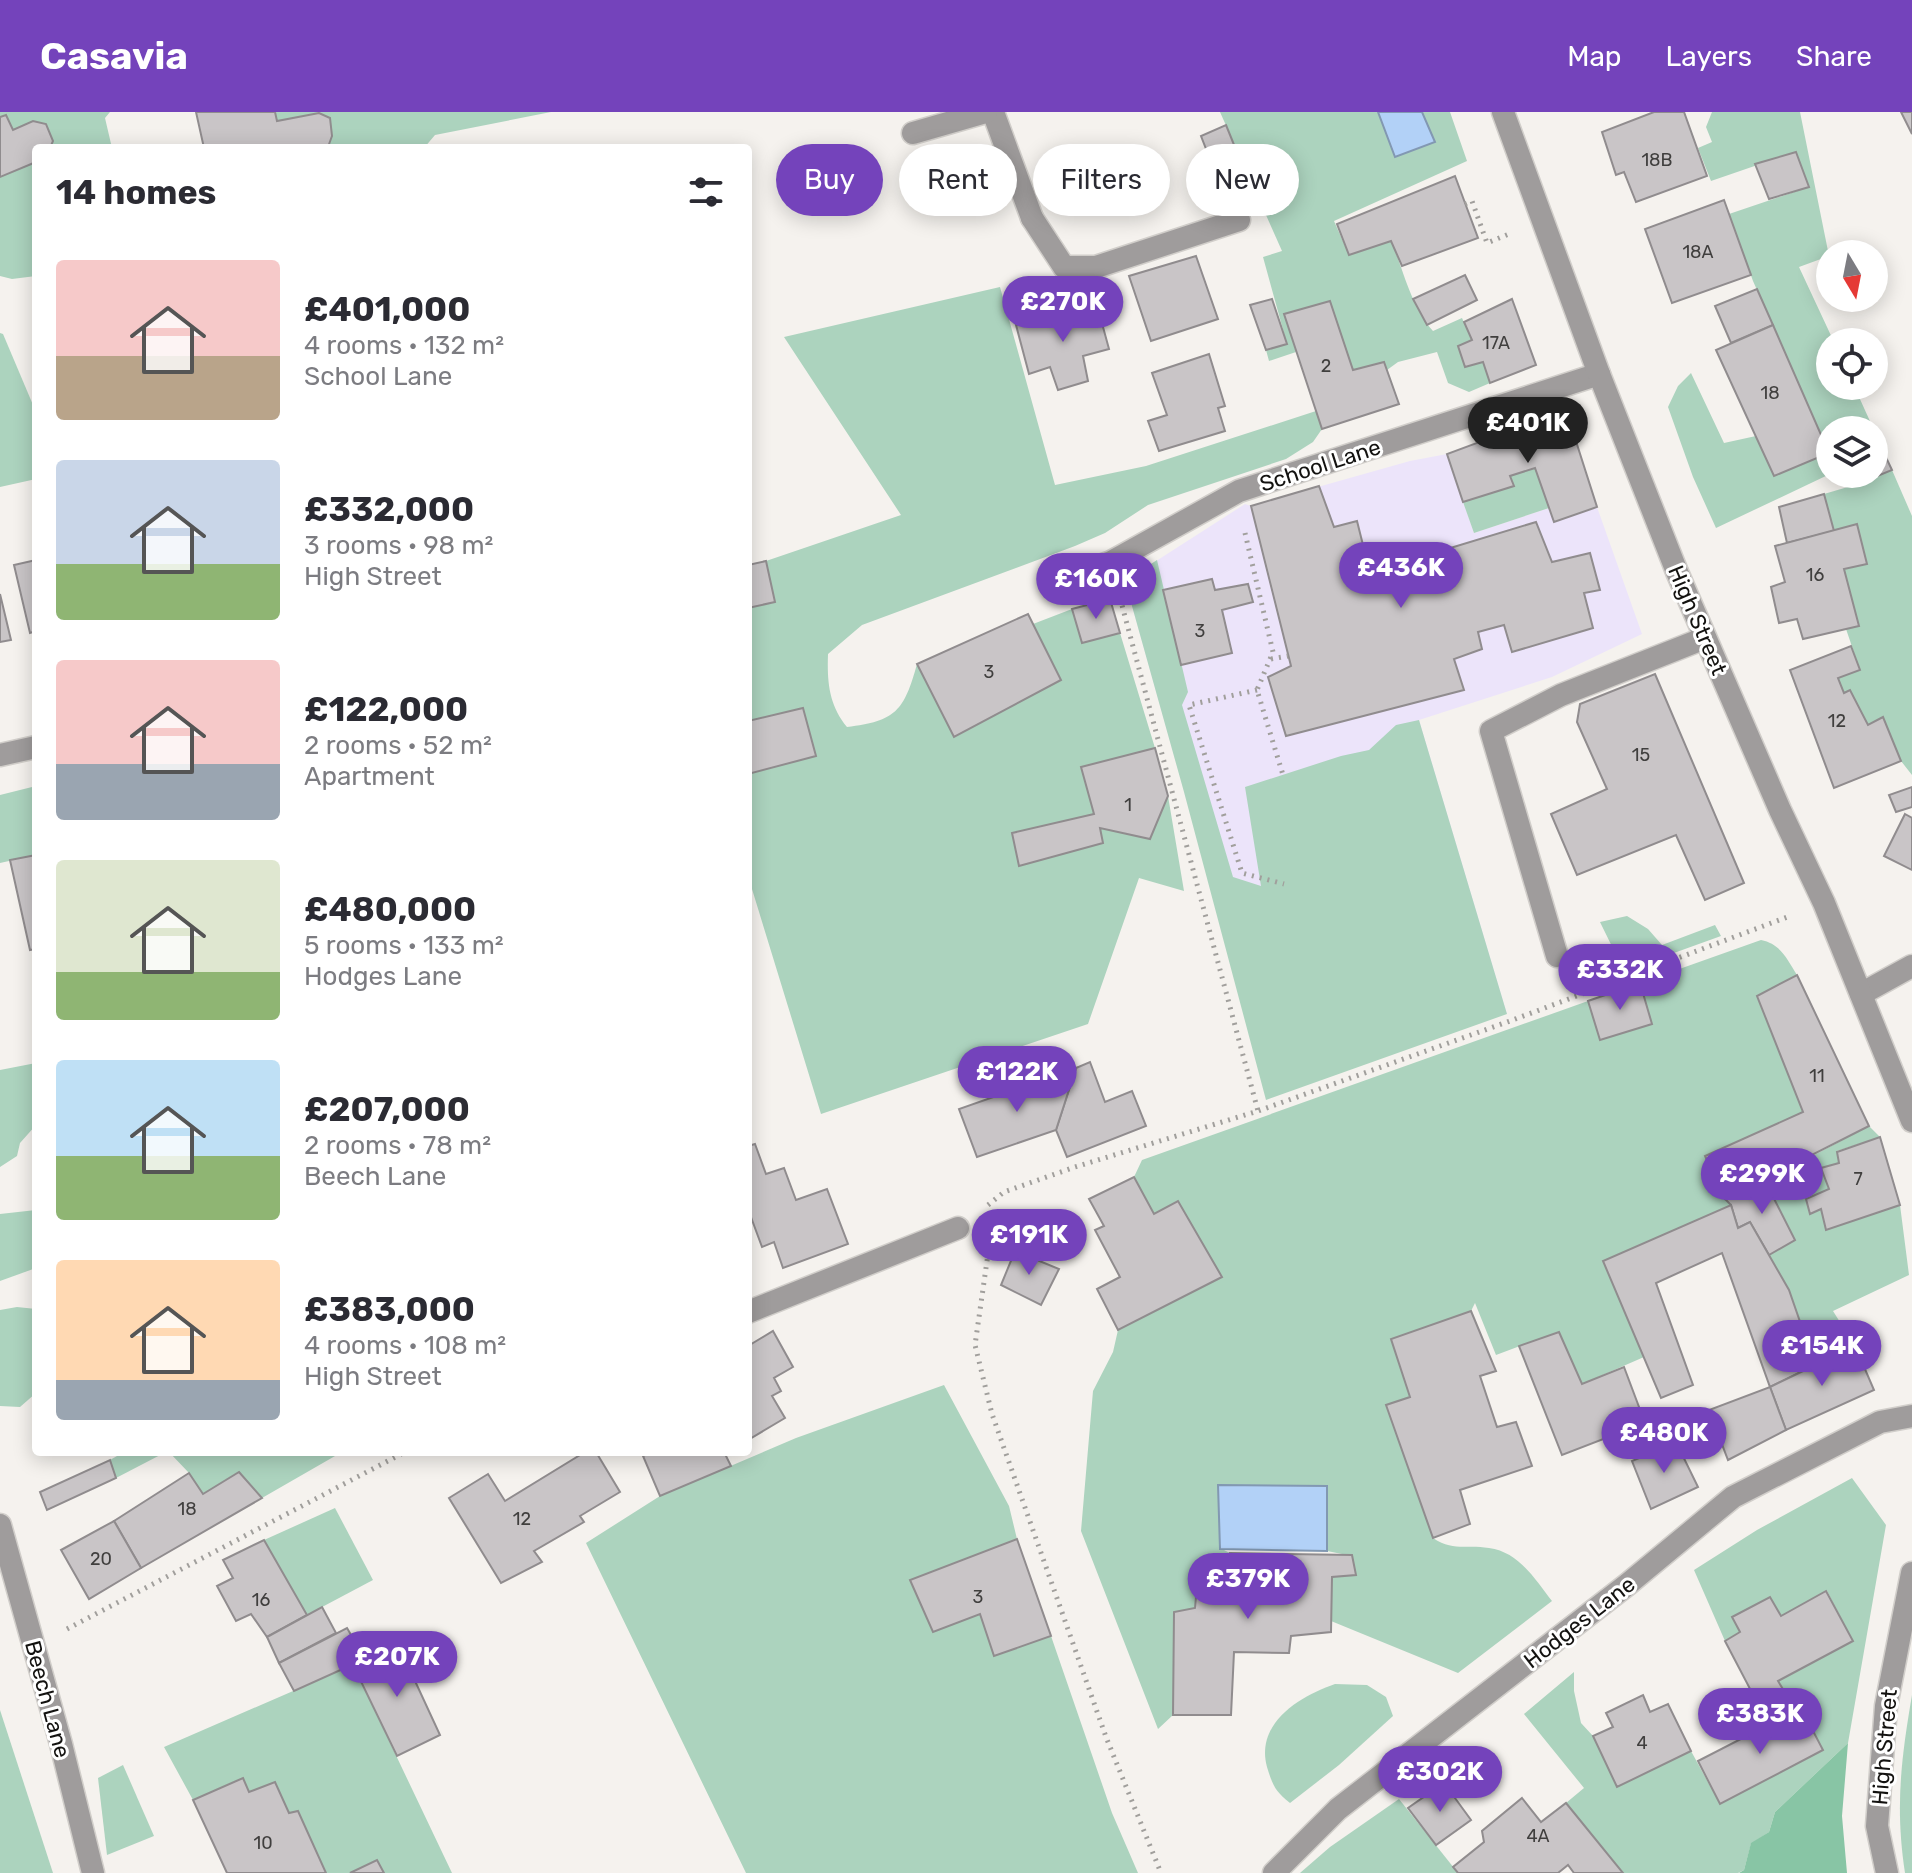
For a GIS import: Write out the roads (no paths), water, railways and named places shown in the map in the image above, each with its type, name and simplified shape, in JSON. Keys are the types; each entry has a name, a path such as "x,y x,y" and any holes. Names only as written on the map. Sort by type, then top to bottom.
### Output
{"street":[{"path":"913,133 986,112"},
{"path":"993,112 1032,218 1064,267 1096,267 1239,220"},
{"name":"High Street","path":"1503,112 1599,374 1705,638 1824,903 1912,1121"},
{"name":"School Lane","path":"1053,583 1111,562 1234,494 1599,374"},
{"path":"1557,956 1491,731 1561,695 1705,638"},
{"path":"0,755 32,748"},
{"path":"1861,994 1912,966"},
{"path":"752,1310 958,1228"},
{"name":"Hodges Lane","path":"1274,1873 1338,1809 1628,1584 1733,1497 1880,1422 1912,1416"},
{"name":"Beech Lane","path":"0,1525 93,1873"},
{"name":"High Street","path":"1887,1873 1877,1826 1886,1706 1911,1579"}],"water":[{"path":"1378,112 1422,112 1435,142 1395,157"},
{"path":"1218,1485 1327,1486 1327,1551 1220,1549"}]}
